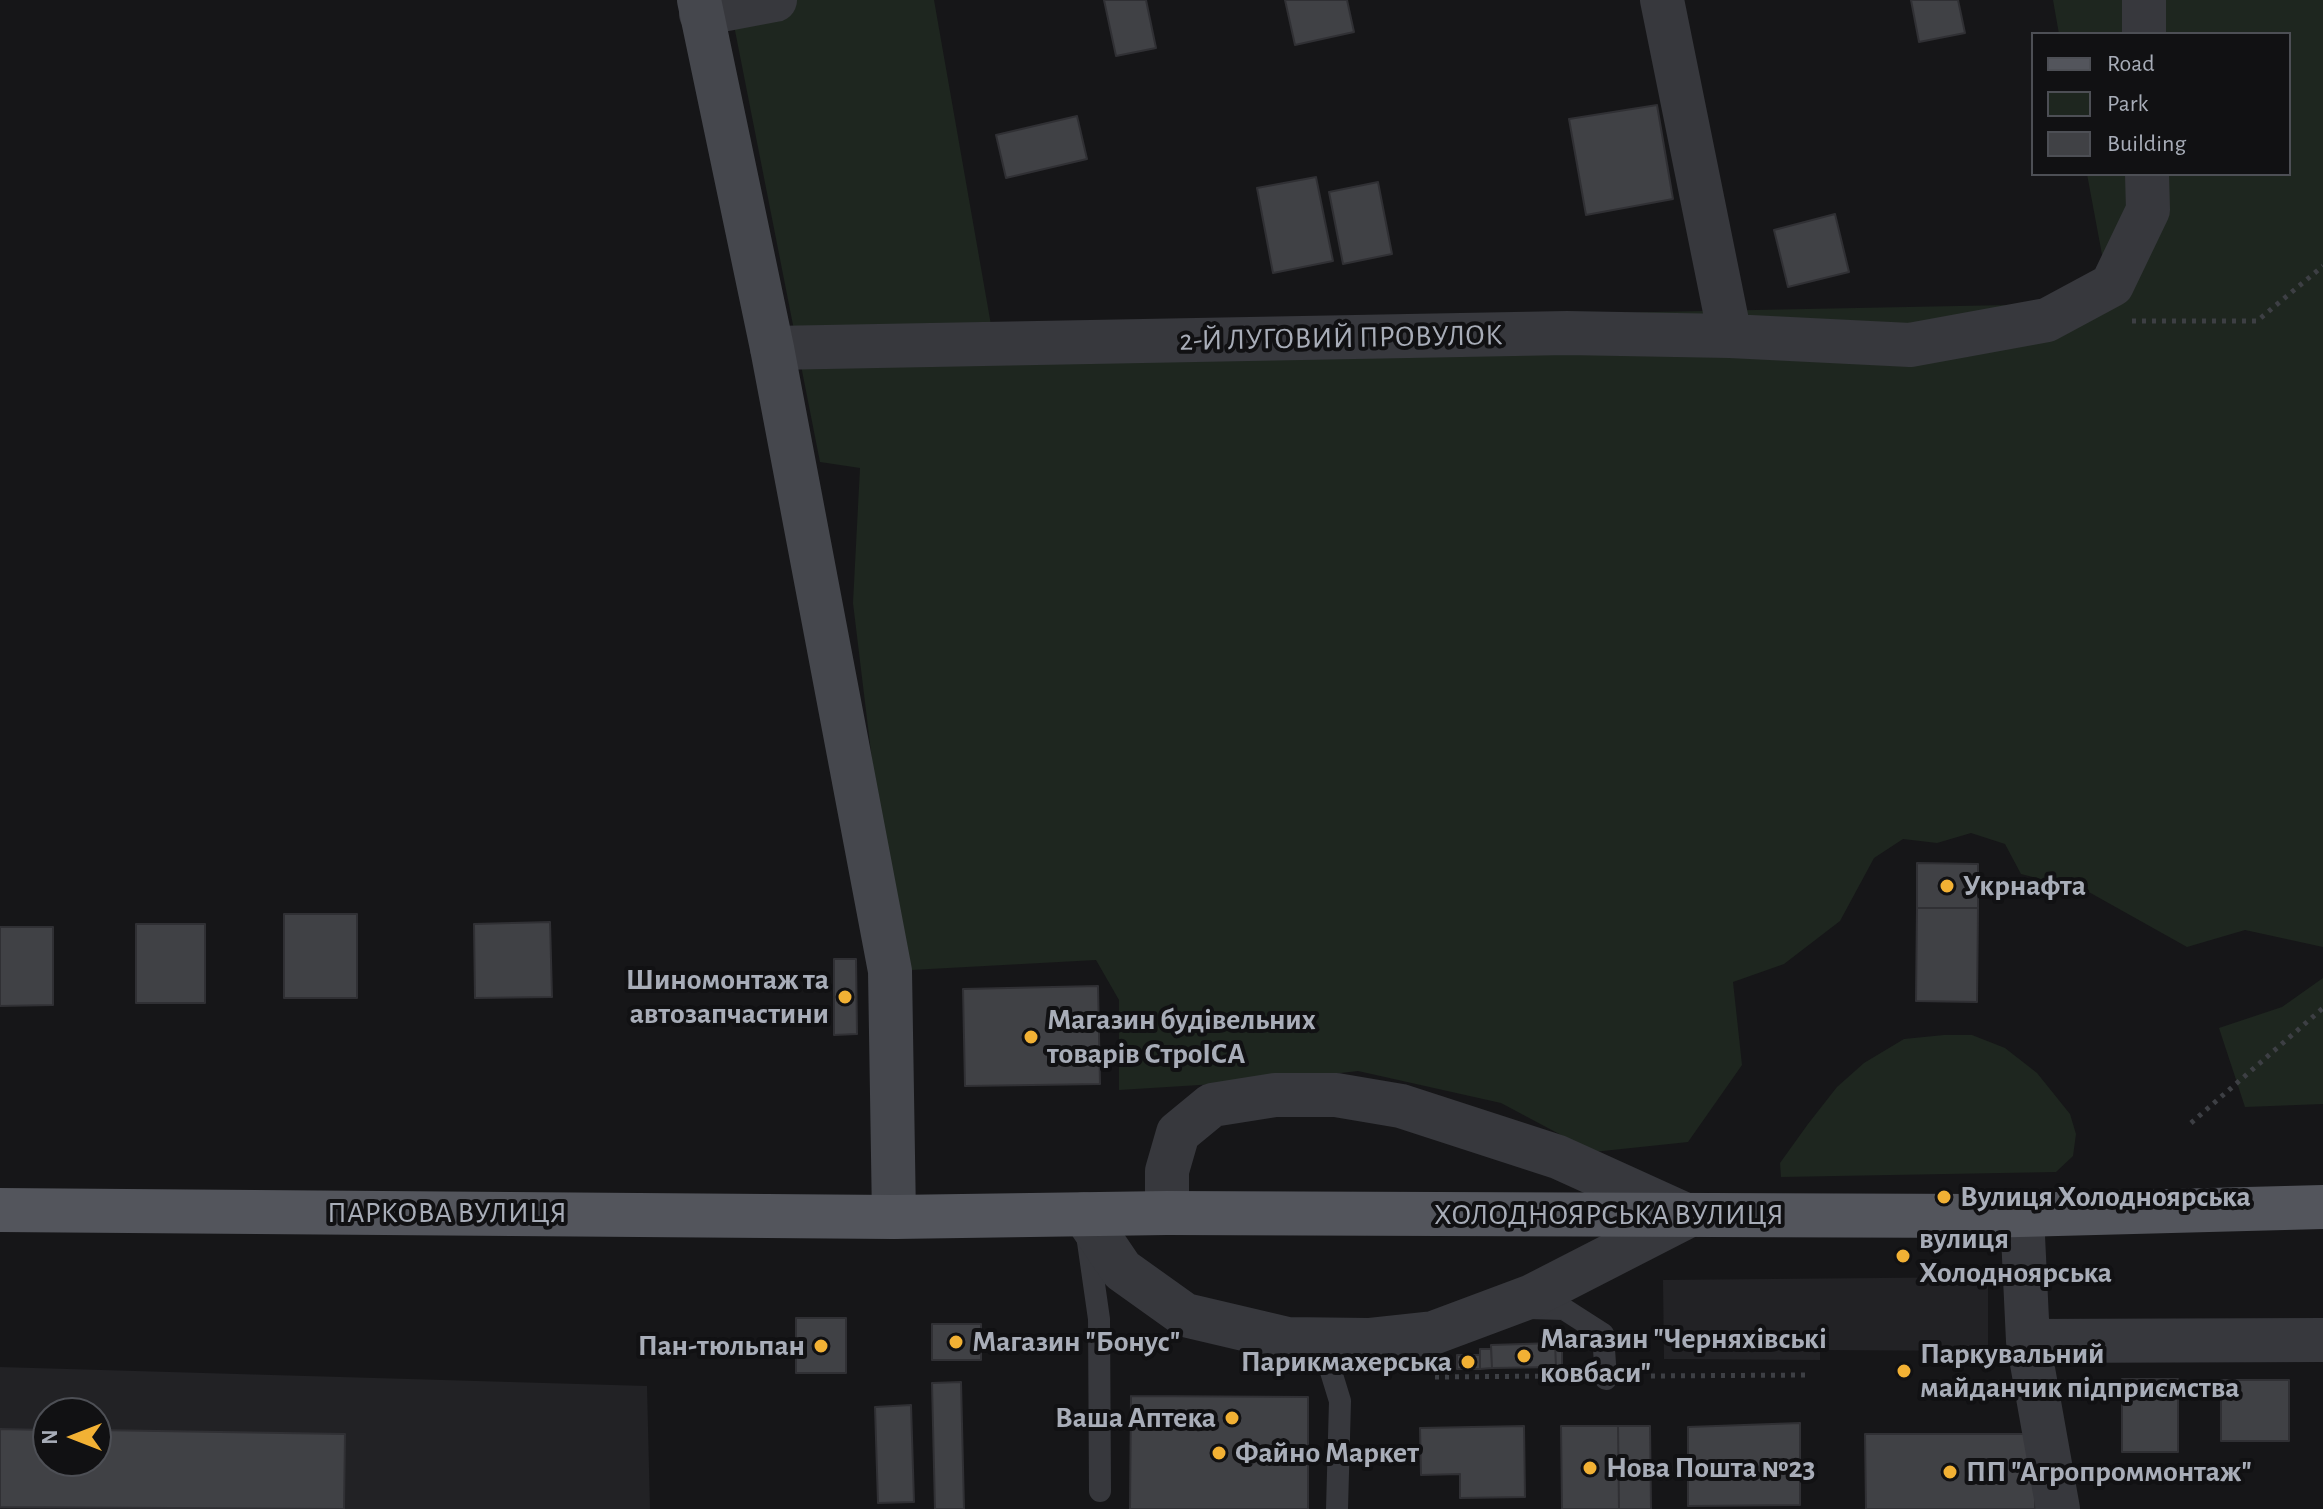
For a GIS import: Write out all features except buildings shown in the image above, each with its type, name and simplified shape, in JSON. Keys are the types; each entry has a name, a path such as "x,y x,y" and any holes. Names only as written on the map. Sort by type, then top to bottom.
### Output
{"main road":[{"name":"ХОЛОДНОЯРСЬКА ВУЛИЦЯ","path":"894,1217 1167,1213 2022,1215 2323,1207"},
{"name":"ПАРКОВА ВУЛИЦЯ","path":"0,1210 894,1217"}],"street":[{"path":"775,0 700,7 772,348 890,971 894,1217"},
{"path":"1662,0 1730,336"},
{"path":"2144,0 2144,32"},
{"name":"2-Й ЛУГОВИЙ ПРОВУЛОК","path":"772,348 1551,333 1730,336 1910,345 2047,320 2112,285 2148,210 2147,176"},
{"path":"1167,1213 1167,1171 1178,1133 1212,1105 1291,1095 1336,1095 1401,1106 1558,1157 1688,1216"},
{"path":"1084,1214 1122,1270 1185,1315 1287,1339 1368,1340 1433,1333 1532,1296 1688,1216"},
{"path":"2022,1215 2028,1341 2058,1509"},
{"path":"2028,1341 2323,1340"}],"lane":[{"path":"1084,1214 1099,1319 1100,1491"},
{"path":"1503,1307 1564,1309 1603,1334 1606,1379"},
{"path":"1321,1339 1340,1401 1337,1509"}],"path":[{"path":"2125,321 2257,321 2323,266"},
{"path":"2191,1123 2323,1008"},
{"path":"1651,1376 1810,1375"},
{"path":"1425,1377 1562,1376"}],"shaded area":[{"path":"1988,1277 1988,1351 1820,1350 1820,1360 1664,1359 1663,1280"},
{"path":"0,1367 647,1386 650,1509 0,1509"}],"green space":[{"path":"729,0 934,0 991,325 2111,303 2087,176 2291,176 2291,32 2059,32 2053,0 2323,0 2323,947 2245,930 2187,947 2087,891 2021,874 2005,844 1971,833 1937,843 1903,839 1874,858 1840,921 1784,964 1733,982 1742,1065 1688,1142 1593,1152 1501,1103 1358,1071 1280,1080 1119,1090 1119,1000 1096,960 911,970 878,810 853,603 860,468 820,462"},
{"path":"2323,978 2323,1104 2245,1107 2219,1028 2282,1007"},
{"path":"1972,1035 2005,1048 2037,1073 2070,1114 2076,1134 2073,1156 2056,1172 1781,1177 1780,1163 1808,1124 1837,1087 1864,1063 1904,1039"}],"place":[{"name":"Укрнафта","path":"1947,886"},
{"name":"Шиномонтаж та автозапчастини","path":"845,997"},
{"name":"Магазин будівельних товарів СтроІСА","path":"1031,1037"},
{"name":"Вулиця Холодноярська","path":"1944,1197"},
{"name":"вулиця Холодноярська","path":"1903,1256"},
{"name":"Магазин \"Бонус\"","path":"956,1342"},
{"name":"Пан-тюльпан","path":"821,1346"},
{"name":"Магазин \"Черняхівські ковбаси\"","path":"1524,1356"},
{"name":"Парикмахерська","path":"1468,1362"},
{"name":"Паркувальний майданчик підприємства","path":"1904,1371"},
{"name":"Ваша Аптека","path":"1232,1418"},
{"name":"Файно Маркет","path":"1219,1453"},
{"name":"Нова Пошта №23","path":"1590,1468"},
{"name":"ПП \"Агропроммонтаж\"","path":"1950,1472"}]}
